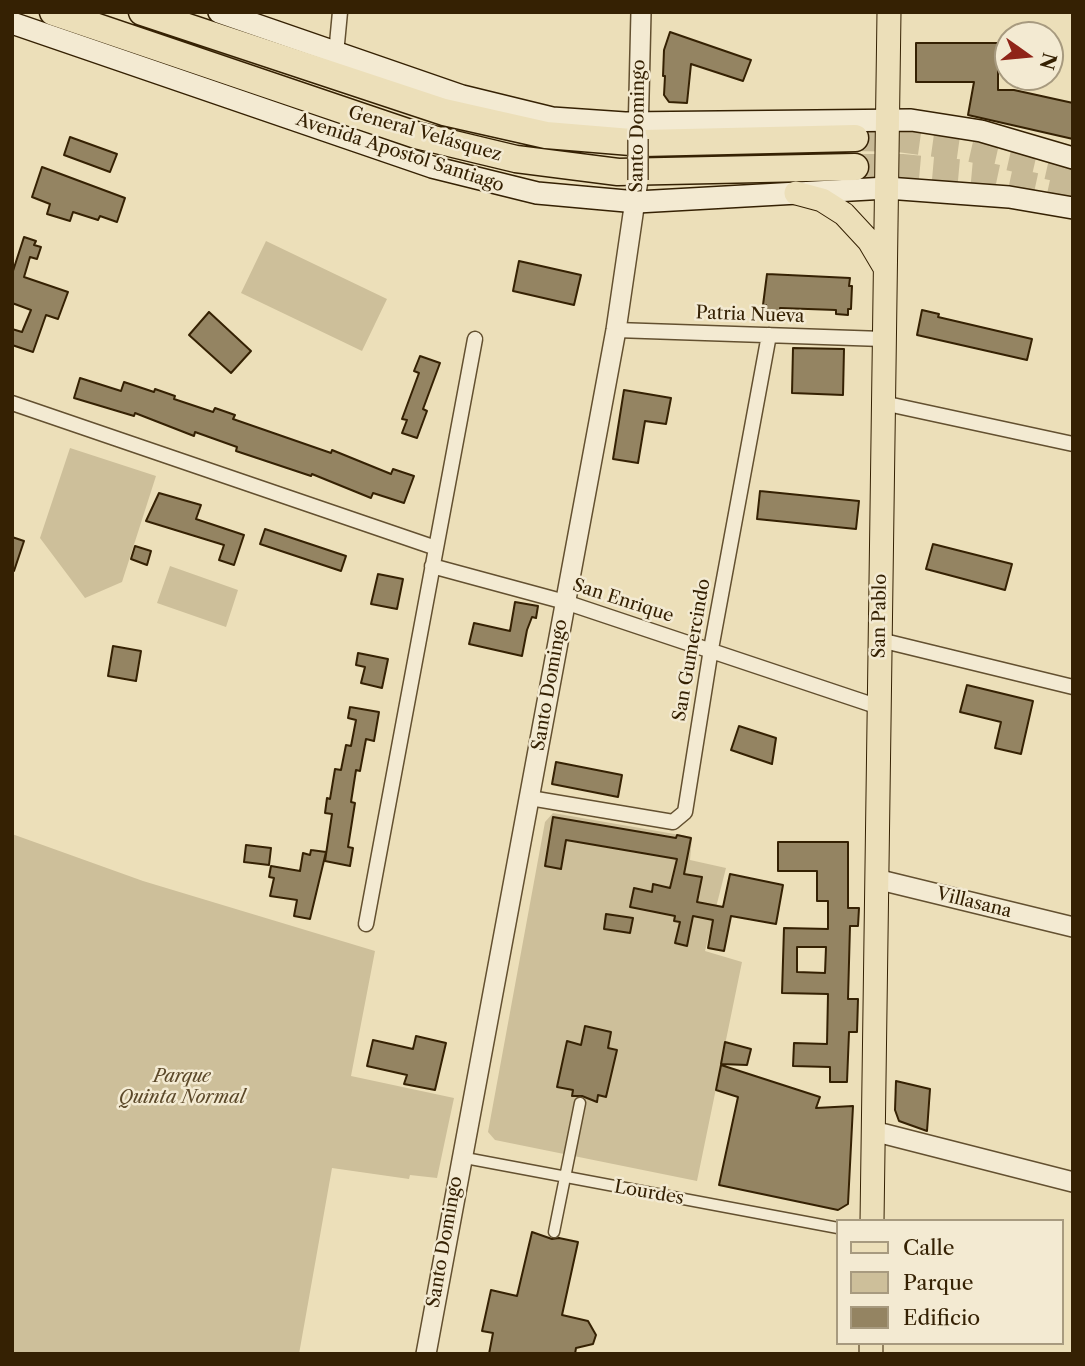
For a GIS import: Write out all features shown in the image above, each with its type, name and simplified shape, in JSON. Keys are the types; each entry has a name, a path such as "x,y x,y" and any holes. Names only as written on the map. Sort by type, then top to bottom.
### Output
{"highway":[{"name":"General Velásquez","path":"53,12 416,135 505,158 618,172 855,167"},
{"name":"General Velásquez","path":"142,12 444,112 535,134 643,143 855,138"}],"main road":[{"path":"219,12 336,54 494,105 552,118 638,131 886,119 918,121 981,131 1073,158"},
{"name":"San Pablo","path":"872,1219 889,12"},
{"name":"Avenida Apostol Santiago","path":"12,23 467,178 537,193 637,202 887,188 1009,197 1073,208"},
{"path":"796,194 822,200 844,214 869,241 885,268"}],"street":[{"path":"336,54 340,12"},
{"name":"Santo Domingo","path":"426,1354 460,1157 530,798 616,330 637,202 641,12"},
{"name":"Patria Nueva","path":"616,330 883,339"},
{"name":"San Gumercindo","path":"530,798 673,822 680,819 685,812 711,649 769,335"},
{"path":"366,924 475,339"},
{"path":"12,403 436,548"},
{"path":"883,403 1073,444"},
{"name":"San Enrique","path":"432,566 565,601 879,707"},
{"path":"880,640 1073,687"},
{"name":"Villasana","path":"876,878 1073,927"},
{"path":"554,1232 580,1103"},
{"path":"873,1130 1073,1182"},
{"name":"Lourdes","path":"460,1157 836,1228"}],"green space":[{"path":"266,241 387,299 362,351 241,293"},
{"path":"70,448 156,476 122,582 85,598 40,538"},
{"path":"170,566 238,590 226,627 157,603"},
{"path":"553,813 692,837 690,860 726,868 705,951 742,962 697,1181 495,1140 488,1132 545,822"},
{"name":"Parque Quinta Normal","path":"12,834 143,881 375,951 351,1076 454,1098 437,1178 410,1175 409,1179 332,1168 299,1354 12,1354"}],"building":[{"path":"670,32 751,60 743,81 691,64 687,103 669,102 664,95 663,76 664,50"},
{"path":"916,43 994,43 994,91 1019,91 1073,103 1073,139 968,115 974,82 916,82"},
{"path":"70,137 117,154 110,172 64,155"},
{"path":"42,167 125,198 117,222 100,216 98,220 73,212 70,221 47,214 50,204 32,197"},
{"path":"24,237 36,241 34,245 41,247 37,259 30,257 24,277 68,292 58,319 46,315 33,352 12,345 12,329 22,332 31,310 12,303 12,274"},
{"path":"519,261 581,275 574,305 513,291"},
{"path":"767,274 850,278 851,309 848,309 848,315 836,314 836,310 780,308 780,312 766,312 766,305 763,305"},
{"path":"922,310 939,314 938,317 1032,339 1027,360 917,335"},
{"path":"209,312 251,351 231,373 189,335"},
{"path":"793,348 844,349 843,395 792,393"},
{"path":"420,356 440,363 423,409 427,411 417,438 402,433 407,420 402,419 419,373 414,371"},
{"path":"80,378 121,391 124,382 154,392 155,389 175,396 174,399 213,412 215,408 235,415 233,419 331,453 332,450 391,474 393,469 414,476 404,503 373,493 371,498 312,474 311,476 236,451 237,447 195,432 194,436 135,413 134,416 74,398"},
{"path":"624,390 671,398 666,424 645,421 638,463 613,459"},
{"path":"760,491 859,501 856,529 757,519"},
{"path":"159,493 201,505 196,519 244,535 234,565 219,560 224,545 146,521"},
{"path":"265,529 346,556 341,571 260,544"},
{"path":"12,537 24,541 14,571 12,571"},
{"path":"933,544 1012,564 1005,590 926,569"},
{"path":"135,546 151,551 147,565 131,559"},
{"path":"378,574 403,579 397,609 371,604"},
{"path":"515,602 538,606 536,618 532,617 527,630 522,656 469,644 474,623 510,631"},
{"path":"113,646 141,651 136,681 108,676"},
{"path":"358,653 388,659 382,688 361,683 365,667 356,665"},
{"path":"967,685 1033,701 1021,754 995,748 1001,722 960,712"},
{"path":"350,707 379,712 374,741 366,739 360,771 356,770 351,802 355,803 348,847 353,848 350,866 325,861 332,814 325,813 335,769 341,770 346,745 351,746 356,720 348,718"},
{"path":"739,726 776,738 772,764 731,750"},
{"path":"556,762 622,775 618,797 552,784"},
{"path":"553,817 676,838 677,835 691,838 684,874 702,877 697,902 723,907 730,874 783,885 776,924 731,916 724,951 708,948 713,920 693,916 687,946 675,943 680,922 674,921 675,916 630,907 634,888 652,892 653,884 670,888 677,859 566,840 561,869 545,866"},
{"path":"778,842 848,842 848,908 859,908 858,926 850,926 848,999 858,999 857,1032 849,1032 847,1082 830,1082 830,1067 793,1066 794,1043 827,1044 828,994 782,993 784,928 828,929 828,901 817,901 817,871 778,871","holes":["797,947 826,947 825,973 797,972"]},
{"path":"246,845 271,848 269,865 244,862"},
{"path":"311,850 326,852 310,919 294,916 297,900 270,896 274,878 269,877 271,866 300,871 303,853 310,855"},
{"path":"606,914 633,918 630,933 604,929"},
{"path":"585,1026 611,1032 608,1048 617,1050 606,1097 598,1095 597,1102 582,1096 572,1096 573,1090 557,1087 567,1041 581,1045"},
{"path":"416,1036 446,1043 435,1090 404,1084 407,1075 367,1066 373,1040 413,1049"},
{"path":"725,1042 751,1049 747,1065 721,1064"},
{"path":"721,1065 820,1097 816,1108 853,1106 848,1204 838,1210 719,1185 738,1097 716,1090"},
{"path":"896,1081 930,1089 927,1131 899,1121 895,1110"},
{"path":"532,1232 552,1239 578,1242 562,1315 588,1321 596,1335 593,1344 576,1348 575,1354 489,1354 493,1333 482,1331 491,1290 517,1296"}],"tunnel":[{"path":"855,138 899,139 971,149 1073,172"},
{"path":"855,167 902,167 980,174 1073,194"}]}
